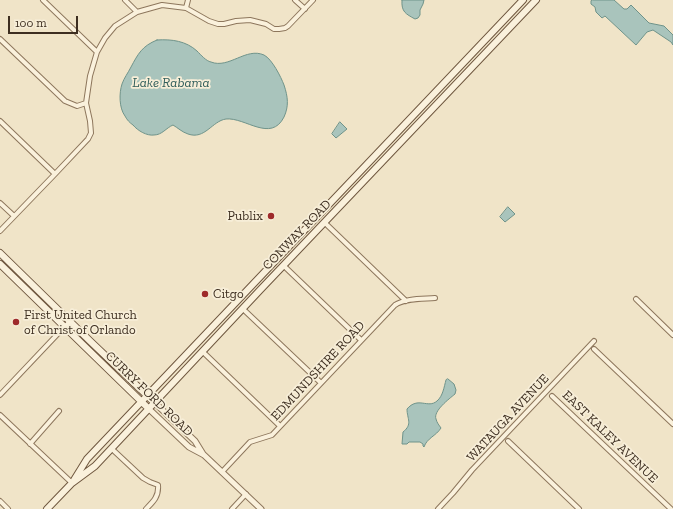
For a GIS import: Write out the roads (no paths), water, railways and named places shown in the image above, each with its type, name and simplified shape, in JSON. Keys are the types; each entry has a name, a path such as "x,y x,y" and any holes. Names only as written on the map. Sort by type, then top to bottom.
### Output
{"main road":[{"name":"CONWAY ROAD","path":"72,483 87,458 523,0"},
{"name":"CONWAY ROAD","path":"47,509 72,483 95,466 112,449 261,289 534,1"},
{"path":"350,196 351,190 364,168"},
{"path":"284,266 286,256 291,245"},
{"name":"CURRY FORD ROAD","path":"0,253 155,403"},
{"path":"261,289 276,267 276,260"},
{"name":"CURRY FORD ROAD","path":"0,264 149,409"}],"street":[{"path":"43,0 97,52"},
{"path":"125,0 137,12"},
{"path":"186,8 188,0"},
{"path":"295,0 305,9"},
{"path":"0,231 88,139 91,133 86,103 90,76 97,52 105,38 115,26 137,12 162,5 186,8 218,24 250,20 266,24 274,29 279,29 288,26 314,0"},
{"path":"0,39 65,101 76,106 86,103"},
{"path":"412,118 419,123"},
{"path":"0,121 56,174"},
{"path":"0,203 14,216"},
{"path":"325,223 406,301"},
{"path":"284,266 361,340"},
{"name":"EDMUNDSHIRE ROAD","path":"222,472 250,442 272,434 395,305 399,302 435,298"},
{"path":"636,299 673,335"},
{"path":"48,312 54,306"},
{"path":"243,309 321,383"},
{"path":"0,395 70,321"},
{"name":"WATAUGA AVENUE","path":"438,509 472,470 594,341"},
{"path":"594,349 673,424"},
{"path":"203,352 280,426"},
{"name":"EAST KALEY AVENUE","path":"552,396 671,509"},
{"name":"CURRY FORD ROAD","path":"155,403 195,441 204,455 261,509"},
{"name":"CURRY FORD ROAD","path":"149,409 189,447 204,455"},
{"path":"30,444 59,411"},
{"path":"0,415 72,483"},
{"path":"508,441 579,509"},
{"path":"112,449 143,478 158,485 157,495 146,509"},
{"path":"232,509 246,494"},
{"path":"0,502 8,509"}],"water":[{"path":"402,0 424,0 418,18 415,19 409,16 403,10"},
{"path":"614,0 624,9 627,9 631,5 649,23 664,26 673,35 673,45 653,30 647,32 636,45 605,16 602,18 596,12 595,7 591,4 591,1"},
{"name":"Lake Rabama","path":"157,40 173,40 183,43 193,48 207,60 218,63 224,63 251,54 257,53 264,55 273,64 284,85 287,109 284,117 279,124 272,128 265,129 233,119 226,119 221,120 204,132 194,135 188,134 173,125 157,135 148,135 140,131 123,113 120,100 121,88 138,54 148,45"},
{"path":"340,122 347,129 336,138 332,134"},
{"path":"508,207 515,214 505,222 500,217"},
{"path":"448,379 454,384 456,390 455,394 442,405 437,412 437,423 441,428 427,441 424,447 420,442 409,442 407,444 402,444 403,432 409,424 407,409 415,403 430,404 437,401 442,394 446,380"}],"place":[{"name":"Publix","path":"271,216"},
{"name":"Citgo","path":"205,294"},
{"name":"First United Church of Christ of Orlando","path":"16,322"}]}
